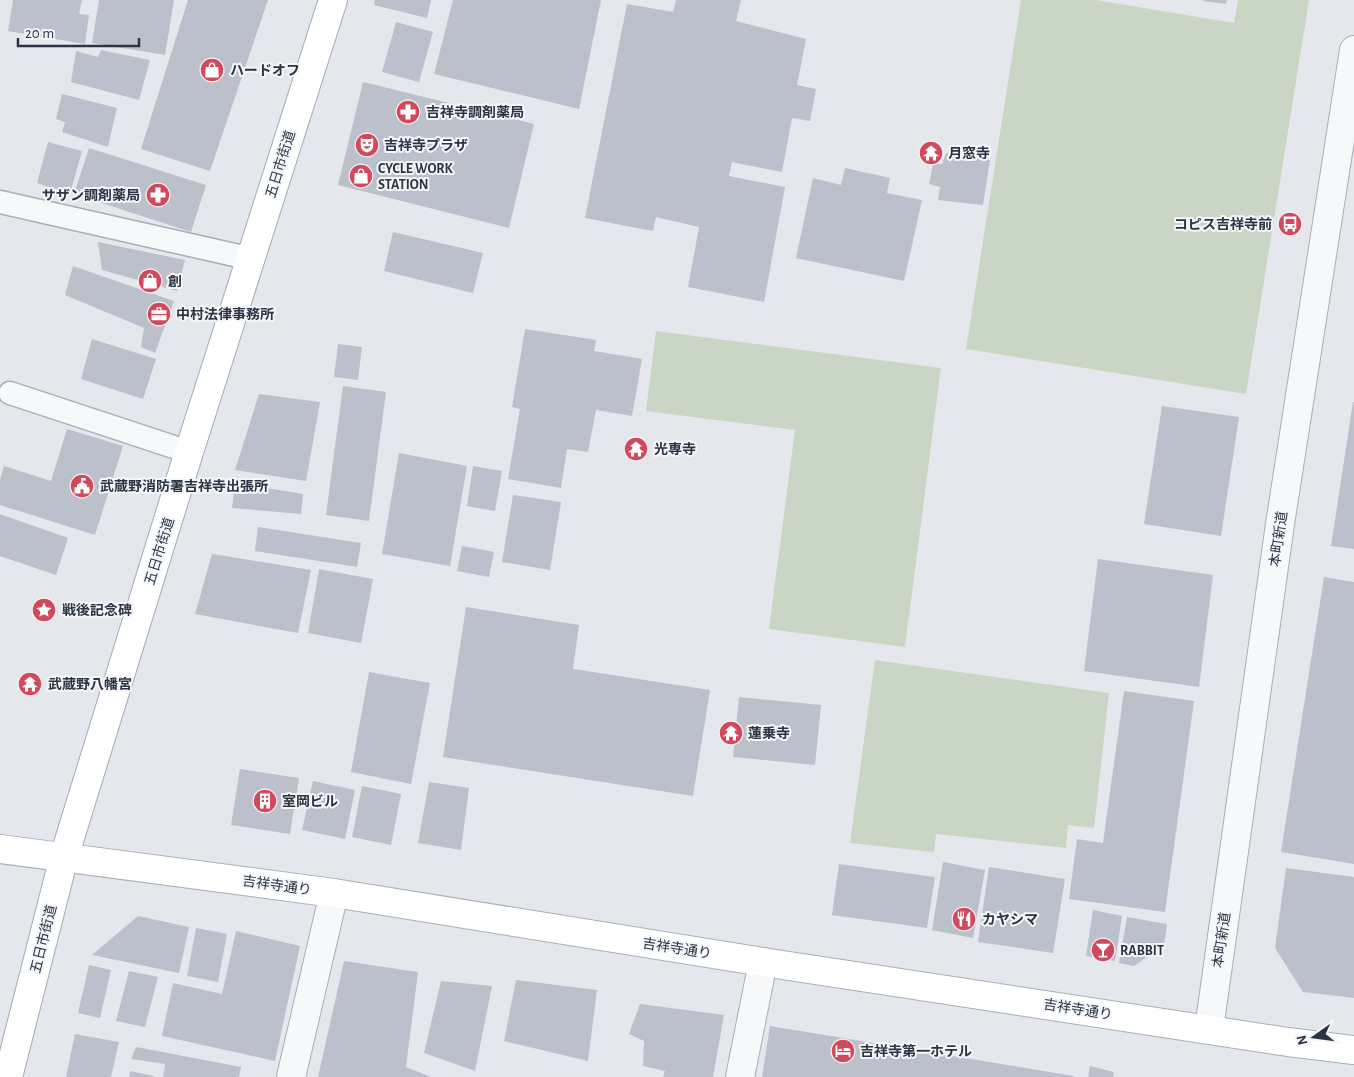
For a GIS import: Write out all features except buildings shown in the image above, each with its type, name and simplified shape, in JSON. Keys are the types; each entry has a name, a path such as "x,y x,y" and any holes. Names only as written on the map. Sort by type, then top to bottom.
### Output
{"main road":[{"name":"五日市街道","path":"8,1077 64,858 189,452 333,0"},
{"name":"吉祥寺通り","path":"0,849 334,893 763,962 1288,1042 1354,1050"}],"street":[{"name":"本町新道","path":"1209,1029 1280,524 1354,50"},
{"path":"291,1077 334,893"},
{"path":"740,1077 763,962"}],"lane":[{"path":"0,202 252,259"},
{"path":"10,393 189,452"}],"green space":[{"path":"1021,0 1096,0 1234,23 1238,0 1309,0 1246,394 966,349"},
{"path":"656,331 941,368 905,647 769,629 795,430 646,411"},
{"path":"875,660 1109,693 1094,828 1068,825 1066,848 936,834 934,852 850,843"}],"place":[{"name":"ハードオフ","path":"212,70"},
{"name":"吉祥寺調剤薬局","path":"408,112"},
{"name":"吉祥寺プラザ","path":"367,145"},
{"name":"月窓寺","path":"931,153"},
{"name":"CYCLE WORK STATION","path":"361,176"},
{"name":"サザン調剤薬局","path":"158,195"},
{"name":"コピス吉祥寺前","path":"1290,224"},
{"name":"創","path":"150,281"},
{"name":"中村法律事務所","path":"159,314"},
{"name":"光専寺","path":"636,449"},
{"name":"武蔵野消防署吉祥寺出張所","path":"82,486"},
{"name":"戦後記念碑","path":"44,610"},
{"name":"武蔵野八幡宮","path":"30,684"},
{"name":"蓮乗寺","path":"731,733"},
{"name":"室岡ビル","path":"265,801"},
{"name":"カヤシマ","path":"964,919"},
{"name":"RABBIT","path":"1103,950"},
{"name":"吉祥寺第一ホテル","path":"843,1051"}]}
